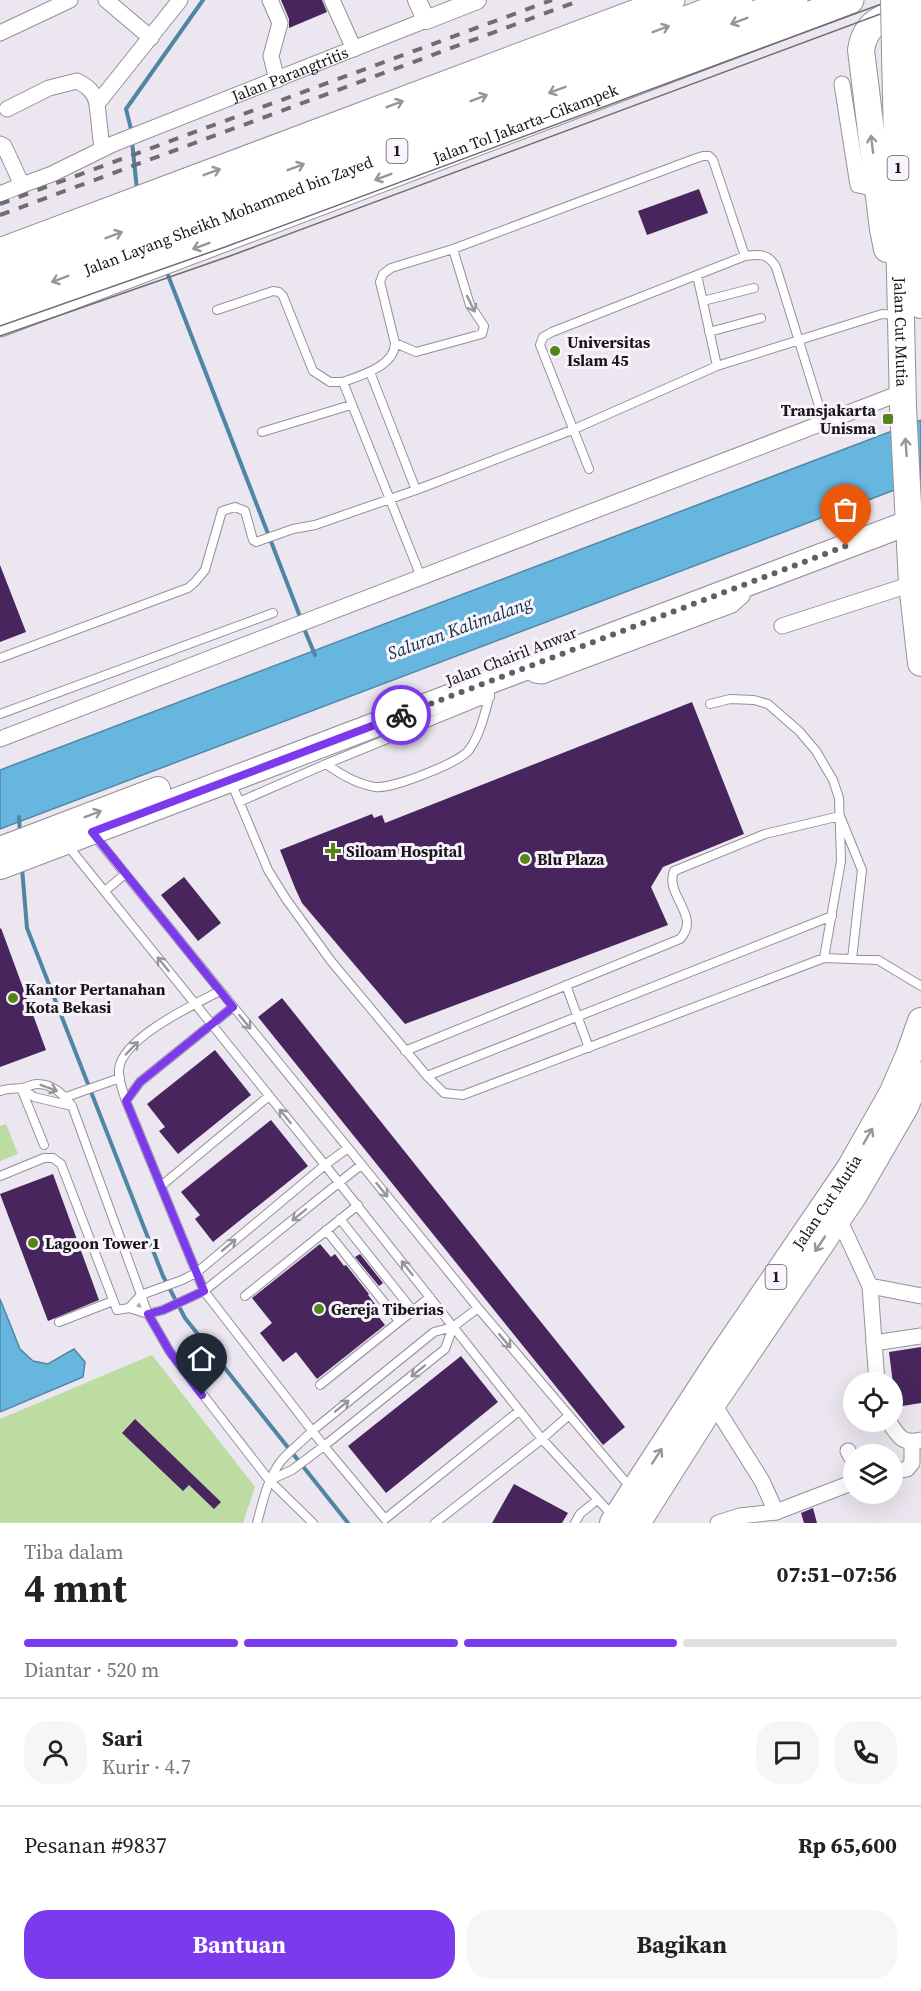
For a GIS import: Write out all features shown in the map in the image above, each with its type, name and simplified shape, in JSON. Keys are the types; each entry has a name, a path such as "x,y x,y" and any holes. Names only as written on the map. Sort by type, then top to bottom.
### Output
{"highway":[{"path":"0,252 671,0"},
{"name":"Jalan Layang Sheikh Mohammed bin Zayed","path":"0,278 739,0"},
{"name":"Jalan Layang Sheikh Mohammed bin Zayed","path":"0,302 794,0"},
{"name":"Jalan Tol Jakarta–Cikampek","path":"0,323 850,0"},
{"name":"Jalan Cut Mutia","path":"894,0 905,54 914,280 903,400 910,510"},
{"name":"Jalan Cut Mutia","path":"905,54 913,0"},
{"path":"914,280 889,254 882,229 861,50 863,38 869,27 888,16 921,6"},
{"path":"910,510 903,544 909,554 921,663"},
{"name":"Jalan Cut Mutia","path":"628,1514 719,1360 850,1168 891,1094 921,1022"},
{"name":"Jalan Cut Mutia","path":"628,1514 713,1402 854,1195 914,1100 921,1066"}],"main road":[{"name":"Jalan Chairil Anwar","path":"0,849 65,842 228,772 492,688 521,661 740,586 910,510"},
{"name":"Jalan Chairil Anwar","path":"0,867 40,843 521,661 910,510"}],"street":[{"path":"0,33 70,0"},
{"path":"106,0 151,38"},
{"path":"97,104 180,0"},
{"path":"270,0 280,23 271,56 277,80"},
{"path":"332,0 354,49"},
{"path":"417,0 426,20"},
{"name":"Jalan Parangtritis","path":"0,194 52,174 150,129 477,0"},
{"path":"7,109 49,88 77,81 93,93 107,147"},
{"path":"842,84 858,185 878,189"},
{"path":"0,144 4,146 22,185"},
{"path":"0,739 824,422 903,400"},
{"path":"782,626 912,584"},
{"path":"838,1217 870,1286 876,1372"},
{"path":"870,1286 921,1296"},
{"path":"874,1343 921,1336"},
{"path":"713,1402 762,1481 776,1512"},
{"path":"896,1432 899,1437 916,1441 912,1463 903,1470"},
{"path":"718,1523 740,1516 776,1512 843,1486"}],"lane":[{"path":"217,310 273,291 279,292 283,296 313,371 330,382 343,382 370,372 395,352 395,343 380,282 382,274 391,268 453,249 703,156 709,156 713,160 745,256"},
{"path":"395,343 416,352 482,334 484,326 470,305 453,249"},
{"path":"589,469 540,345 543,337 745,256 759,254 767,256 773,262 824,422"},
{"path":"697,274 717,366"},
{"path":"702,301 754,288"},
{"path":"0,658 188,588 205,570 222,511 235,507 245,511 253,540 256,542 315,525 390,500 572,430 717,366 882,314 911,310"},
{"path":"709,332 761,318"},
{"path":"370,372 416,490"},
{"path":"343,382 421,577"},
{"path":"262,432 351,405"},
{"path":"0,714 273,613"},
{"path":"326,764 347,777 376,788 388,787 454,762 468,752 476,739 492,688"},
{"path":"239,802 492,688"},
{"path":"710,704 730,699 754,700 768,704 799,731 816,751 833,780 839,798 841,861 824,958"},
{"path":"228,772 268,870 286,899 331,961 405,1051 444,1093 463,1095 824,958 878,960 921,986"},
{"path":"840,816 862,870 852,959"},
{"path":"405,1051 680,939 687,931 688,922 674,887 672,877 674,871 765,834 840,816"},
{"path":"92,832 361,1165 568,1416 628,1514"},
{"path":"65,842 358,1205 542,1439 597,1500 628,1514"},
{"path":"105,891 125,874"},
{"path":"427,1076 832,916"},
{"path":"566,985 589,1047"},
{"path":"220,991 166,1020 146,1034 131,1048 121,1063 120,1078 126,1101 204,1291 312,1431 386,1521 519,1411"},
{"path":"126,1101 140,1082 233,1007"},
{"path":"66,1097 120,1078"},
{"path":"0,1091 10,1087 21,1088 36,1084 54,1088 66,1097 72,1106 148,1314 170,1352 269,1480 313,1523"},
{"path":"21,1088 34,1097 72,1106"},
{"path":"21,1088 44,1145"},
{"path":"161,1186 269,1096"},
{"path":"129,1308 141,1295 196,1273 348,1148"},
{"path":"0,1176 44,1158 52,1158 61,1164 117,1310 129,1308 148,1314 163,1310 204,1291 361,1165"},
{"path":"245,1296 358,1205"},
{"path":"340,1220 413,1311"},
{"path":"326,1230 399,1322"},
{"path":"320,1385 430,1297"},
{"path":"59,1322 113,1301"},
{"path":"257,1523 269,1480 283,1459 312,1431 434,1332 453,1327 478,1308"},
{"path":"269,1480 292,1470 445,1349 453,1327"},
{"path":"435,1523 568,1416"},
{"path":"575,1523 580,1514 597,1500"}],"green space":[{"path":"6,1124 18,1154 0,1161 0,1126"},
{"path":"152,1355 255,1487 243,1523 0,1523 0,1419"}],"water":[{"name":"Saluran Kalimalang","path":"921,420 921,480 0,829 0,770"},
{"path":"0,1299 20,1349 33,1361 48,1364 74,1349 85,1362 83,1377 0,1412"}],"building":[{"path":"281,0 322,0 327,12 289,28 289,19"},
{"path":"699,189 708,213 647,235 638,211"},
{"path":"0,565 26,632 0,642"},
{"name":"Blu Plaza","path":"692,702 744,834 663,867 651,887 668,925 405,1024 302,903 280,850 372,814 374,818 382,815 385,823"},
{"path":"184,877 221,923 198,941 161,895"},
{"name":"Kantor Pertanahan Kota Bekasi","path":"0,929 46,1050 0,1067"},
{"path":"282,998 625,1427 603,1445 258,1017"},
{"path":"215,1050 251,1095 178,1154 159,1131 165,1127 147,1104"},
{"path":"271,1120 308,1166 213,1242 195,1219 200,1215 181,1192"},
{"name":"Lagoon Tower 1","path":"53,1174 99,1300 48,1321 0,1194"},
{"name":"Gereja Tiberias","path":"320,1244 331,1257 335,1254 344,1266 346,1265 369,1294 378,1308 374,1311 385,1325 317,1379 296,1352 283,1362 260,1333 272,1323 252,1298"},
{"path":"360,1254 383,1283 379,1286 355,1257"},
{"path":"921,1347 921,1403 903,1406 903,1372 892,1372 889,1352"},
{"path":"461,1356 498,1402 386,1493 348,1446"},
{"path":"135,1419 221,1502 214,1509 189,1485 183,1491 122,1433"},
{"path":"514,1484 568,1513 562,1523 492,1523"},
{"path":"813,1508 817,1523 804,1523 801,1513"}],"waterway":[{"path":"132,133 126,109 203,0"},
{"path":"132,141 137,190"},
{"path":"166,270 301,619"},
{"path":"303,626 315,655"},
{"path":"19,817 20,834"},
{"path":"22,868 27,928 163,1276 185,1318 348,1523"}],"tram line":[{"path":"0,326 225,247 892,0"},
{"path":"0,336 230,256 918,0"}],"railway":[{"path":"0,204 552,0"},
{"path":"0,215 581,0"}],"way so far":[{"path":"401,715 846,546"}],"place":[{"name":"Universitas Islam 45","path":"555,351"},
{"name":"Transjakarta Unisma","path":"888,419"},
{"name":"Siloam Hospital","path":"333,851"},
{"name":"Blu Plaza","path":"525,859"},
{"name":"Kantor Pertanahan Kota Bekasi","path":"13,998"},
{"name":"Lagoon Tower 1","path":"33,1243"},
{"name":"Gereja Tiberias","path":"319,1309"}],"route":[{"path":"202,1395 163,1342 148,1314 163,1310 204,1291 126,1101 140,1082 233,1007 92,832 401,715"}]}
